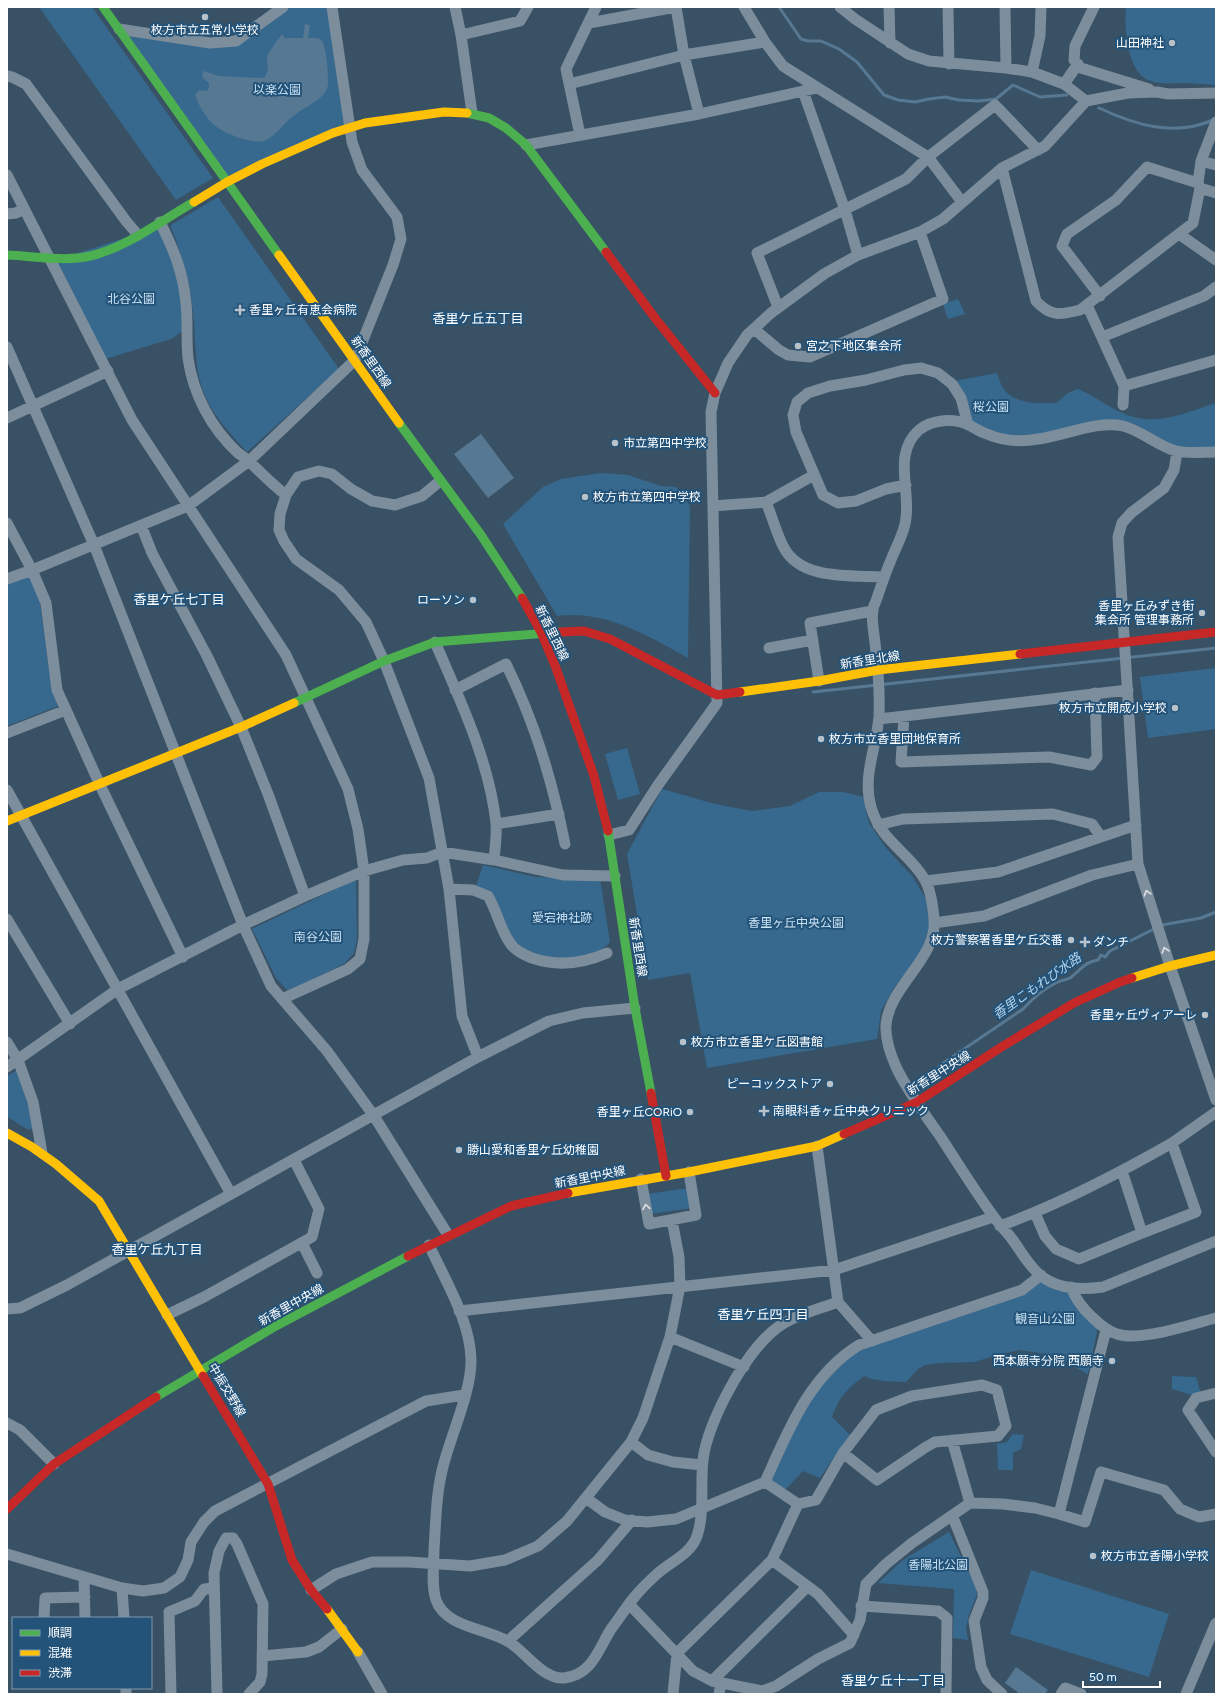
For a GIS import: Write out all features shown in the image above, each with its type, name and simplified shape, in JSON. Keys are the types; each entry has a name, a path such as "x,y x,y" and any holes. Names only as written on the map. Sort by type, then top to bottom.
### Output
{"street":[{"name":"新香里西線","path":"103,7 440,481 481,535 515,586 541,632 556,668 594,776 609,835 635,1008 666,1176"},
{"path":"119,29 210,42 236,41 283,7"},
{"path":"7,579 188,506 249,461 355,360 393,266 401,239 397,218 362,170 352,142 332,7"},
{"path":"455,7 461,35 472,113"},
{"path":"461,35 520,21 528,7"},
{"path":"580,135 566,69 596,7"},
{"path":"589,23 676,7 684,55 699,114"},
{"path":"744,7 765,42 783,66 928,157 962,202"},
{"path":"840,7 855,20 908,54 929,61 949,64 1006,68 1032,72 1064,84 1086,101"},
{"path":"889,7 890,43"},
{"path":"948,7 949,64"},
{"path":"1005,7 1006,68"},
{"path":"1032,72 1040,36 1041,7"},
{"path":"1094,7 1075,46 1074,60 1081,68 1157,92 1168,94 1216,93"},
{"path":"569,84 684,55 765,42"},
{"path":"1064,84 1078,64"},
{"path":"7,76 12,76 26,84 126,221 138,235"},
{"path":"526,145 699,114 817,88"},
{"path":"803,91 845,210 858,255"},
{"path":"609,835 630,830 658,785 717,703 711,412 715,393 728,363 748,335 778,307 824,274 858,255 920,232 943,219 1002,168 1045,146 1086,101 1128,93 1157,92"},
{"path":"778,307 757,253 906,179 928,157 995,105 1038,150"},
{"path":"7,255 74,258 106,252 138,235 227,182 262,164 349,127 364,123 444,112 472,113 489,118 506,128 526,145 633,289 715,393"},
{"path":"1002,168 1036,301 1044,310 1054,314 1067,314 1080,310 1100,296 1193,223 1199,186 1201,161 1216,122"},
{"path":"1201,161 1216,164"},
{"path":"1100,296 1062,246 1067,234 1116,200 1147,167 1216,193"},
{"path":"7,175 48,258 108,370 132,420 286,655 348,789 358,829 364,871 364,939 360,959 348,970 282,999"},
{"path":"7,214 16,213 24,209"},
{"path":"160,222 174,251 182,276 186,304 188,357 194,387 213,424 238,452 286,495"},
{"path":"754,329 779,350 788,355 810,357 942,299 920,232"},
{"path":"1179,234 1216,260"},
{"path":"1102,337 1204,296 1216,287"},
{"path":"1087,305 1124,386 1123,405"},
{"path":"7,347 94,545 243,925 271,986 327,1051 374,1116 448,1235"},
{"path":"1124,386 1216,360"},
{"path":"906,485 886,489 856,501 838,503 823,495 796,432 793,415 797,402 808,393 830,386 866,380 904,370 921,368 938,373 952,384 961,398 968,424"},
{"path":"7,418 108,370"},
{"path":"1216,452 1177,452 1122,426 1093,426 1039,439 1011,441 985,434 968,424 954,420 936,422 921,429 908,443 903,463 908,506 906,525 884,577 872,611 878,674 879,719 870,760 868,789 870,806 878,825 888,840 914,866 926,881 934,923 931,939 917,968 900,988 891,1005 886,1022 887,1040 897,1069 992,1216 1014,1241 1026,1260 1041,1275 1053,1283 1087,1289 1103,1287 1216,1241"},
{"path":"1177,452 1174,470 1164,488 1130,513 1122,523 1118,537 1125,654 1138,864 1170,966 1216,1100"},
{"path":"440,481 422,496 395,505 372,501 351,489 332,474 319,471 298,477 286,495 280,514 279,530 284,541 296,559 339,590 366,622 384,661 429,778 449,889 462,1016 478,1058"},
{"path":"713,506 766,502 814,475"},
{"path":"766,502 783,546 790,556 805,568 819,574 884,577"},
{"path":"7,523 32,570 46,603 57,690 100,785 183,957"},
{"path":"141,525 152,553 207,656 241,727 306,896"},
{"path":"819,681 810,623 872,611"},
{"path":"7,821 100,785 241,727 384,661 435,642 541,632 584,631 610,639 717,695"},
{"name":"新香里北線","path":"717,695 878,674 1125,654 1216,632"},
{"path":"769,648 813,640"},
{"path":"435,642 481,754 496,824 494,860"},
{"path":"455,690 506,664 521,694 539,742 559,814 565,844"},
{"path":"879,719 1128,690"},
{"path":"904,717 900,762 1049,757 1091,765 1097,757 1095,693"},
{"path":"7,733 66,710"},
{"path":"7,790 231,1194"},
{"path":"496,824 559,814"},
{"path":"878,825 904,819 1053,814 1092,824 1101,837"},
{"path":"926,881 998,872 1136,825"},
{"path":"7,1067 118,990 243,925 364,871 403,860 427,858 442,852 494,860 563,875 615,876"},
{"path":"934,923 984,916 1092,875 1138,864"},
{"path":"449,889 474,890 488,896 510,944 516,950 528,957 546,963 564,964 581,962 606,953"},
{"path":"7,919 70,1024"},
{"name":"新香里中央線","path":"7,1509 54,1464 143,1404 276,1326 448,1235 511,1206 572,1192 689,1172 817,1146 917,1102 1003,1046 1074,1003 1120,982 1170,966 1216,955"},
{"path":"7,1309 20,1308 67,1285 478,1058 549,1021 583,1012 635,1008"},
{"path":"7,1042 18,1060 34,1102 42,1153"},
{"path":"1000,1226 1035,1213 1122,1171 1172,1143 1216,1112"},
{"name":"中振交野線","path":"7,1133 42,1153 80,1182 99,1202 268,1484 292,1560 311,1590 358,1652 382,1694"},
{"path":"1035,1213 1045,1236 1056,1249 1079,1259 1196,1212 1172,1143"},
{"path":"817,1146 838,1302 872,1341"},
{"path":"167,1315 204,1297 312,1237 319,1209 294,1160"},
{"path":"1122,1171 1142,1233"},
{"path":"641,1179 648,1224 696,1215 689,1172"},
{"path":"459,1311 834,1270 992,1216"},
{"path":"311,1590 336,1574 372,1562 470,1566 506,1560 538,1546 567,1521 631,1442 643,1418 670,1337 680,1286 678,1257 672,1220"},
{"path":"302,1243 317,1273"},
{"path":"429,1245 469,1336 471,1361 469,1378 443,1465 436,1507 434,1593 437,1603 445,1614 460,1623 508,1641 526,1654 542,1670 552,1676 562,1678 576,1675 586,1670 594,1661 611,1630 630,1604 658,1574 682,1556 697,1539 701,1519 702,1465 709,1430 722,1402 754,1351 780,1326 802,1315 838,1302"},
{"path":"586,1498 605,1512 625,1520 647,1522 676,1519 765,1482 799,1411 823,1376 842,1356 859,1345 1022,1290 1041,1275"},
{"path":"1072,1287 1076,1299 1086,1312 1106,1330 1118,1335 1133,1336 1156,1333 1216,1318"},
{"path":"1060,1514 1106,1330"},
{"path":"670,1337 744,1367"},
{"path":"765,1482 798,1504 816,1500 843,1453 876,1410 912,1396 982,1386 997,1390 1006,1426 998,1436 936,1442 926,1447 877,1480 843,1453"},
{"path":"1216,1393 1196,1398 1188,1410 1216,1452"},
{"path":"7,1554 122,1588 143,1591 164,1588 180,1577 188,1560 191,1542 204,1522 215,1511 426,1401 464,1395"},
{"path":"7,1423 20,1430 54,1464"},
{"path":"952,1440 970,1503"},
{"path":"631,1442 648,1455 674,1462 702,1465"},
{"path":"630,1604 693,1671 716,1682 762,1692 776,1686 818,1660 850,1643 860,1620 861,1606 866,1584 912,1543 970,1503 1016,1506 1060,1514 1085,1522 1101,1472 1164,1490 1180,1509 1199,1516 1216,1514"},
{"path":"673,1694 677,1653 772,1560 798,1504"},
{"path":"952,1515 983,1592 983,1598 974,1621 981,1667 987,1680 1002,1694"},
{"path":"508,1641 598,1560 632,1520"},
{"path":"217,1694 214,1573 219,1551 226,1538 233,1538 237,1544 262,1604 262,1674 260,1682 249,1694"},
{"path":"772,1560 818,1594 854,1635"},
{"path":"84,1577 85,1617"},
{"path":"716,1682 807,1587"},
{"path":"122,1588 124,1617"},
{"path":"171,1694 169,1612 195,1601 204,1589 214,1588"},
{"path":"44,1617 45,1598 84,1597"},
{"path":"861,1606 938,1611 947,1618 946,1694"},
{"path":"1186,1694 1216,1623"},
{"path":"262,1656 306,1652 319,1647 342,1629"},
{"path":"716,1682 719,1694"},
{"path":"1061,1694 1065,1688 1081,1694"}],"green space":[{"path":"39,7 92,7 213,178 176,200"},
{"name":"以楽公園","path":"285,7 332,7 349,127 227,182 121,32 236,41"},
{"name":"山田神社","path":"1126,7 1216,7 1216,85 1157,83 1148,80 1141,75 1135,68 1128,48"},
{"path":"218,197 339,369 247,452 215,414 202,388 196,360 194,321 190,290 179,248 171,227 171,225"},
{"name":"北谷公園","path":"159,227 179,277 183,331 171,339 105,359 53,261"},
{"path":"958,299 965,314 948,319 943,304"},
{"name":"桜公園","path":"997,373 1003,388 1008,394 1020,400 1035,403 1056,403 1068,393 1078,389 1119,412 1144,419 1175,416 1216,403 1216,447 1178,447 1123,421 1038,434 1011,436 987,429 971,421 955,381"},
{"path":"601,473 628,475 661,486 676,487 690,506 688,658 625,626 592,617 575,615 557,616 503,524 543,487 561,479"},
{"path":"31,574 40,603 52,691 58,706 7,726 7,583"},
{"path":"1216,668 1216,729 1148,738 1140,677"},
{"path":"627,748 640,794 618,800 605,754"},
{"name":"香里ヶ丘中央公園","path":"662,789 715,804 752,811 790,806 819,792 843,792 863,797 869,823 886,848 912,876 926,899 930,926 921,952 894,988 881,1011 877,1039 707,1068 690,973 648,980 627,854"},
{"name":"愛宕神社跡","path":"483,865 536,877 600,878 610,942 598,951 580,957 553,959 537,956 528,952 514,941 491,893 476,886"},
{"name":"南谷公園","path":"356,879 357,939 354,953 344,964 288,991 276,978 252,929"},
{"path":"17,1070 33,1119 34,1126 30,1130 7,1116 7,1076"},
{"path":"688,1188 692,1208 650,1214 647,1194"},
{"name":"観音山公園","path":"1041,1280 1069,1290 1098,1327 1088,1374 1053,1355 1019,1350 975,1362 937,1363 925,1365 918,1369 906,1382 880,1380 864,1376 844,1394 835,1410 832,1417 850,1435 820,1478 803,1471 785,1490 769,1482 802,1413 826,1378 861,1348"},
{"path":"1172,1376 1196,1377 1201,1394 1195,1396 1172,1389"},
{"path":"1013,1434 1024,1435 1021,1449 1013,1453 1013,1470 998,1470 997,1444 1007,1442"},
{"name":"香陽北公園","path":"949,1532 975,1585 977,1594 966,1628 968,1640 953,1638 954,1589 878,1583 903,1560"},
{"path":"1031,1570 1169,1614 1149,1677 1010,1634"}],"shaded area":[{"path":"305,24 310,25 308,38 316,38 321,40 325,50 328,85 325,93 292,117 278,131 266,140 254,141 239,138 213,124 202,111 195,95 199,90 207,91 209,87 209,83 203,78 202,74 204,71 219,76 264,78 268,71 267,56 279,39 283,34 284,38 303,38"},
{"path":"481,434 514,478 488,498 454,454"},
{"path":"1016,1667 1048,1690 1045,1694 1020,1694 1005,1683"}],"waterway":[{"path":"779,7 801,39 808,41 821,41 839,49 857,62 884,95 898,100 915,102 945,97 959,100 979,101 996,99 1013,85 1040,97 1067,95"},
{"path":"1099,108 1141,124 1155,127 1184,128 1213,120"},
{"path":"813,692 1216,648"},
{"name":"香里こもれび水路","path":"939,1066 1023,1009 1053,984 1070,978 1089,963 1098,960 1101,955 1105,957 1110,951 1162,925 1201,918 1216,912"}],"traffic: fast":[{"path":"103,7 279,255"},
{"path":"467,113 489,118 506,128 526,145 606,252"},
{"path":"7,255 60,259 90,256 117,247 144,233 194,202"},
{"path":"399,423 481,535 522,598"},
{"path":"294,703 384,661 435,642 560,632"},
{"path":"608,831 635,1008 651,1093"},
{"path":"156,1397 276,1326 408,1256"}],"traffic: slow":[{"path":"194,202 227,182 262,164 333,133 365,123 444,112 467,113"},
{"path":"279,255 399,423"},
{"path":"740,692 819,681 878,670 1020,654"},
{"path":"7,821 241,727 294,703"},
{"path":"1132,978 1170,966 1216,955"},
{"path":"7,1133 32,1147 56,1164 99,1201 203,1376"},
{"path":"568,1193 689,1172 817,1146 844,1134"},
{"path":"327,1609 358,1652"}],"traffic: jam":[{"path":"606,252 655,318 715,393"},
{"path":"522,598 541,632 556,668 594,776 608,831"},
{"path":"560,632 584,631 610,639 717,695 740,692"},
{"path":"1020,654 1216,632"},
{"path":"844,1134 917,1102 1003,1046 1074,1003 1132,978"},
{"path":"651,1093 666,1176"},
{"path":"408,1256 511,1206 568,1193"},
{"path":"203,1376 268,1484 292,1560 311,1590 327,1609"},
{"path":"7,1509 54,1464 156,1397"}],"place":[{"name":"枚方市立五常小学校","path":"205,17"},
{"name":"山田神社","path":"1172,43"},
{"name":"香里ヶ丘有恵会病院","path":"240,310"},
{"name":"宮之下地区集会所","path":"798,346"},
{"name":"市立第四中学校","path":"615,443"},
{"name":"枚方市立第四中学校","path":"585,497"},
{"name":"ローソン","path":"473,600"},
{"name":"香里ヶ丘みずき街 集会所 管理事務所","path":"1202,613"},
{"name":"枚方市立開成小学校","path":"1175,708"},
{"name":"枚方市立香里団地保育所","path":"821,739"},
{"name":"枚方警察署香里ケ丘交番","path":"1071,940"},
{"name":"ダンチ","path":"1085,942"},
{"name":"香里ヶ丘ヴィアーレ","path":"1205,1015"},
{"name":"枚方市立香里ケ丘図書館","path":"683,1042"},
{"name":"ピーコックストア","path":"830,1084"},
{"name":"南眼科香ヶ丘中央クリニック","path":"764,1111"},
{"name":"香里ヶ丘CORiO","path":"690,1112"},
{"name":"勝山愛和香里ケ丘幼稚園","path":"459,1150"},
{"name":"西本願寺分院 西願寺","path":"1112,1361"},
{"name":"枚方市立香陽小学校","path":"1093,1556"}],"district":[{"name":"香里ケ丘五丁目","path":"478,318"},
{"name":"香里ケ丘七丁目","path":"179,599"},
{"name":"香里ケ丘九丁目","path":"157,1249"},
{"name":"香里ケ丘四丁目","path":"763,1314"},
{"name":"香里ケ丘十一丁目","path":"893,1680"}]}
